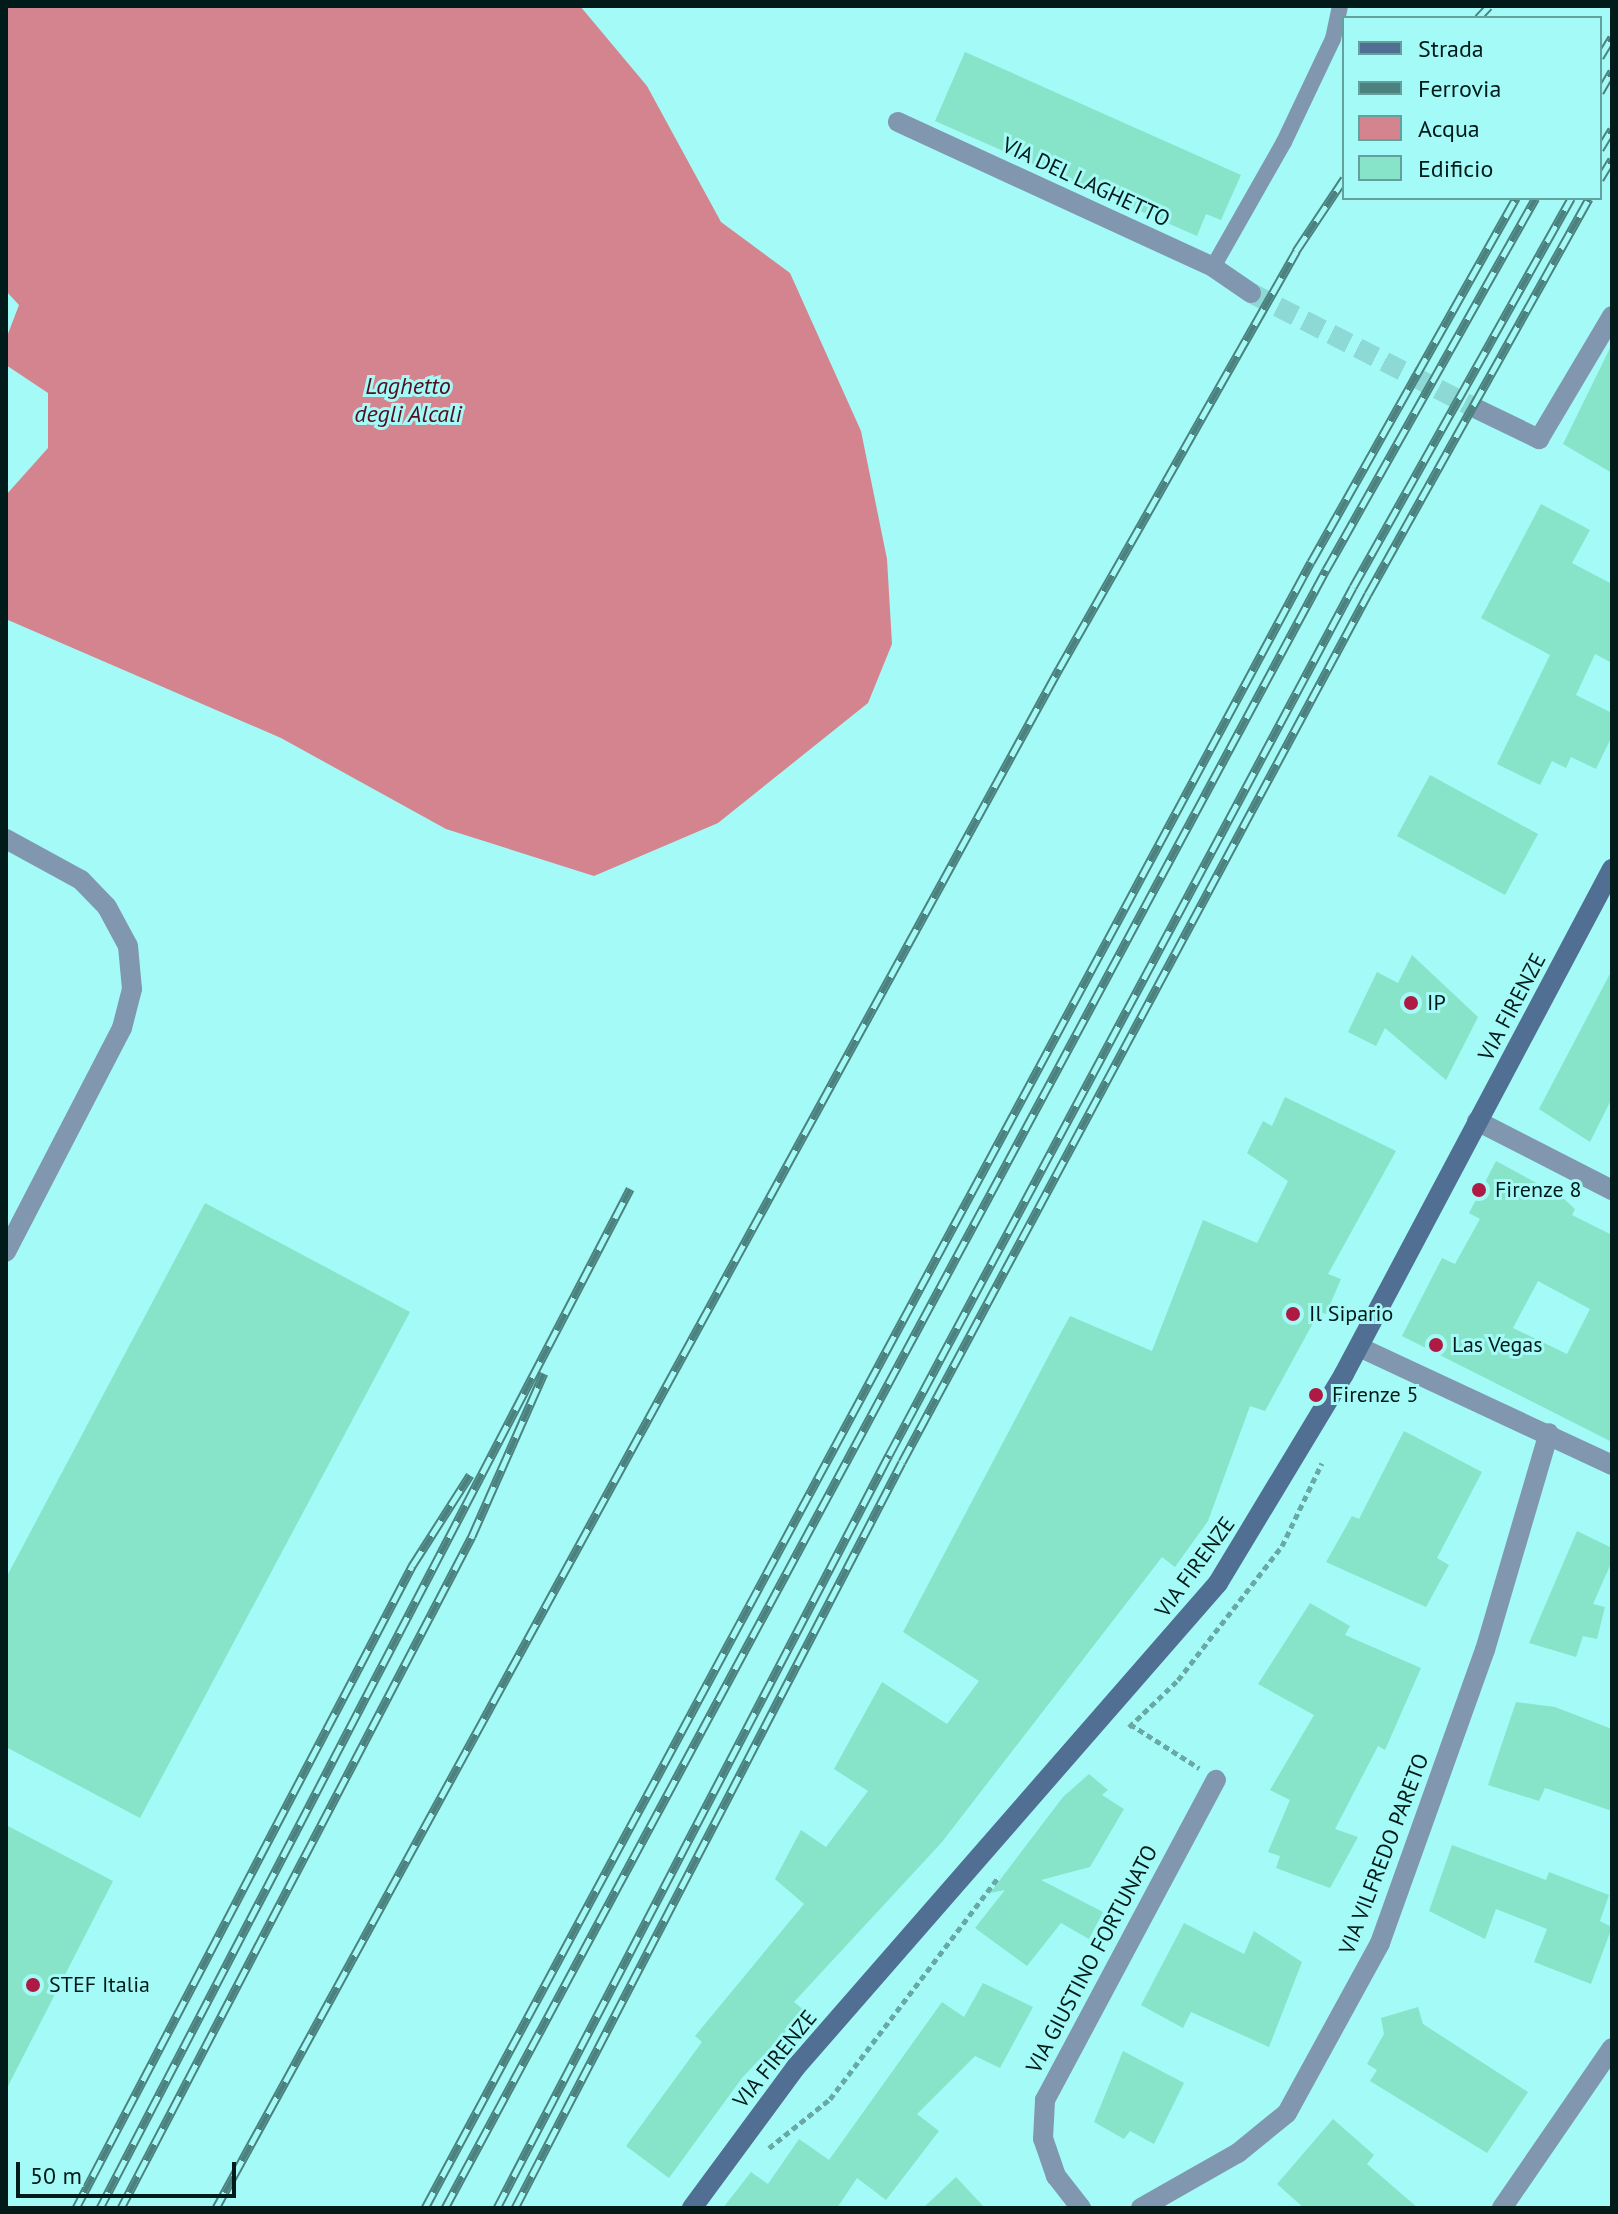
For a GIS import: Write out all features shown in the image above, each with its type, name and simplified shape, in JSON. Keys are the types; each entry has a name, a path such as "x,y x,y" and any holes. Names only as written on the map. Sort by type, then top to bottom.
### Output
{"main road":[{"name":"VIA FIRENZE","path":"692,2208 796,2067 1218,1583 1359,1347 1610,877"}],"street":[{"name":"VIA DEL LAGHETTO","path":"898,122 1213,267 1251,293"},
{"path":"1479,410 1539,439 1612,316"},
{"path":"6,839 81,880 107,907 128,946 132,989 122,1028 6,1252"},
{"path":"1477,1121 1612,1190"},
{"path":"1359,1347 1612,1465"},
{"name":"VIA VILFREDO PARETO","path":"1141,2208 1238,2153 1287,2113 1380,1943 1485,1650 1549,1433"},
{"name":"VIA GIUSTINO FORTUNATO","path":"1081,2208 1056,2176 1043,2139 1045,2100 1216,1780"},
{"path":"1502,2208 1612,2048"}],"lane":[{"path":"1213,267 1284,142 1333,39 1340,6"}],"path":[{"path":"1109,1710 1216,1780"}],"water":[{"name":"Laghetto degli Alcali","path":"6,6 580,6 647,86 721,222 790,273 861,431 887,559 892,644 868,703 718,823 594,876 446,829 281,738 8,620 6,495 48,448 48,393 6,365 6,339 19,305 6,291"}],"building":[{"path":"965,52 1241,175 1221,220 1206,214 1197,236 935,121"},
{"path":"1612,344 1612,473 1563,444"},
{"path":"1541,504 1590,530 1572,563 1612,584 1612,663 1595,654 1576,695 1612,713 1612,736 1596,769 1571,757 1566,768 1552,761 1540,785 1497,764 1550,655 1481,618"},
{"path":"1430,775 1538,834 1505,895 1397,836"},
{"path":"1412,955 1478,1017 1446,1080 1385,1028 1376,1046 1348,1032 1377,972 1398,983"},
{"path":"1612,970 1612,1098 1590,1142 1539,1109"},
{"path":"1285,1097 1396,1151 1328,1274 1341,1279 1326,1314 1319,1312 1265,1411 1250,1406 1208,1521 1175,1567 1162,1557 942,1842 794,2002 805,2011 742,2078 669,2178 626,2146 702,2042 695,2036 804,1904 775,1879 801,1830 826,1847 868,1791 834,1769 882,1682 947,1724 979,1681 903,1632 1070,1316 1152,1351 1203,1220 1257,1243 1288,1181 1247,1153 1263,1121 1272,1126"},
{"path":"1496,1161 1562,1197 1575,1209 1572,1215 1612,1235 1612,1442 1402,1336 1442,1258 1455,1264 1480,1219 1469,1213","holes":["1538,1281 1590,1309 1567,1354 1513,1328"]},
{"path":"205,1203 410,1312 140,1818 6,1747 6,1578"},
{"path":"1404,1431 1482,1472 1437,1558 1449,1565 1426,1607 1326,1562 1352,1516 1359,1519"},
{"path":"1577,1531 1612,1548 1612,1561 1593,1604 1605,1607 1597,1639 1583,1636 1576,1657 1529,1643"},
{"path":"1310,1603 1350,1626 1345,1635 1421,1668 1385,1750 1378,1746 1335,1829 1358,1837 1330,1888 1276,1868 1280,1856 1268,1852 1290,1800 1270,1790 1314,1715 1258,1684"},
{"path":"1516,1702 1555,1707 1612,1729 1612,1811 1545,1788 1539,1801 1488,1785"},
{"path":"1089,1774 1108,1790 1102,1795 1124,1809 1090,1867 1041,1880 1103,1912 1089,1939 1061,1923 1027,1966 975,1928 1005,1890 990,1893 1063,1797"},
{"name":"STEF Italia","path":"6,1825 113,1881 6,2090"},
{"path":"1452,1845 1546,1880 1549,1872 1609,1895 1600,1921 1612,1927 1591,1984 1534,1962 1547,1929 1496,1909 1485,1939 1429,1911"},
{"path":"1184,1923 1244,1954 1254,1931 1302,1962 1269,2047 1191,2012 1183,2028 1141,2005"},
{"path":"983,1983 1033,2007 1000,2068 975,2056 917,2114 939,2131 886,2200 857,2178 837,2208 723,2208 751,2172 768,2184 799,2139 829,2160 942,2002 964,2017"},
{"path":"1418,2007 1423,2024 1528,2092 1487,2153 1370,2081 1377,2070 1367,2064 1384,2034 1381,2018"},
{"path":"1123,2051 1184,2083 1154,2144 1130,2131 1124,2139 1094,2122"},
{"path":"1333,2119 1374,2155 1367,2164 1418,2208 1304,2208 1277,2184"},
{"path":"956,2177 985,2208 923,2208"}],"tunnel":[{"path":"1251,293 1479,410"}],"railway":[{"path":"1480,16 1489,6"},
{"path":"1602,54 1612,37"},
{"path":"1602,88 1612,71"},
{"path":"1602,146 1612,129"},
{"path":"1602,176 1612,159"},
{"path":"216,2208 1059,669 1296,251 1342,182"},
{"path":"425,2208 1311,562 1515,200"},
{"path":"445,2208 1326,570 1535,200"},
{"path":"497,2208 889,1455 1353,587 1570,200"},
{"path":"515,2208 902,1462 1368,594 1588,200"},
{"path":"100,2208 630,1189"},
{"path":"121,2208 472,1536 544,1373"},
{"path":"76,2208 412,1566 470,1475"}],"place":[{"name":"IP","path":"1411,1003"},
{"name":"Firenze 8","path":"1479,1190"},
{"name":"Il Sipario","path":"1293,1314"},
{"name":"Las Vegas","path":"1436,1345"},
{"name":"Firenze 5","path":"1316,1395"},
{"name":"STEF Italia","path":"33,1985"}]}
